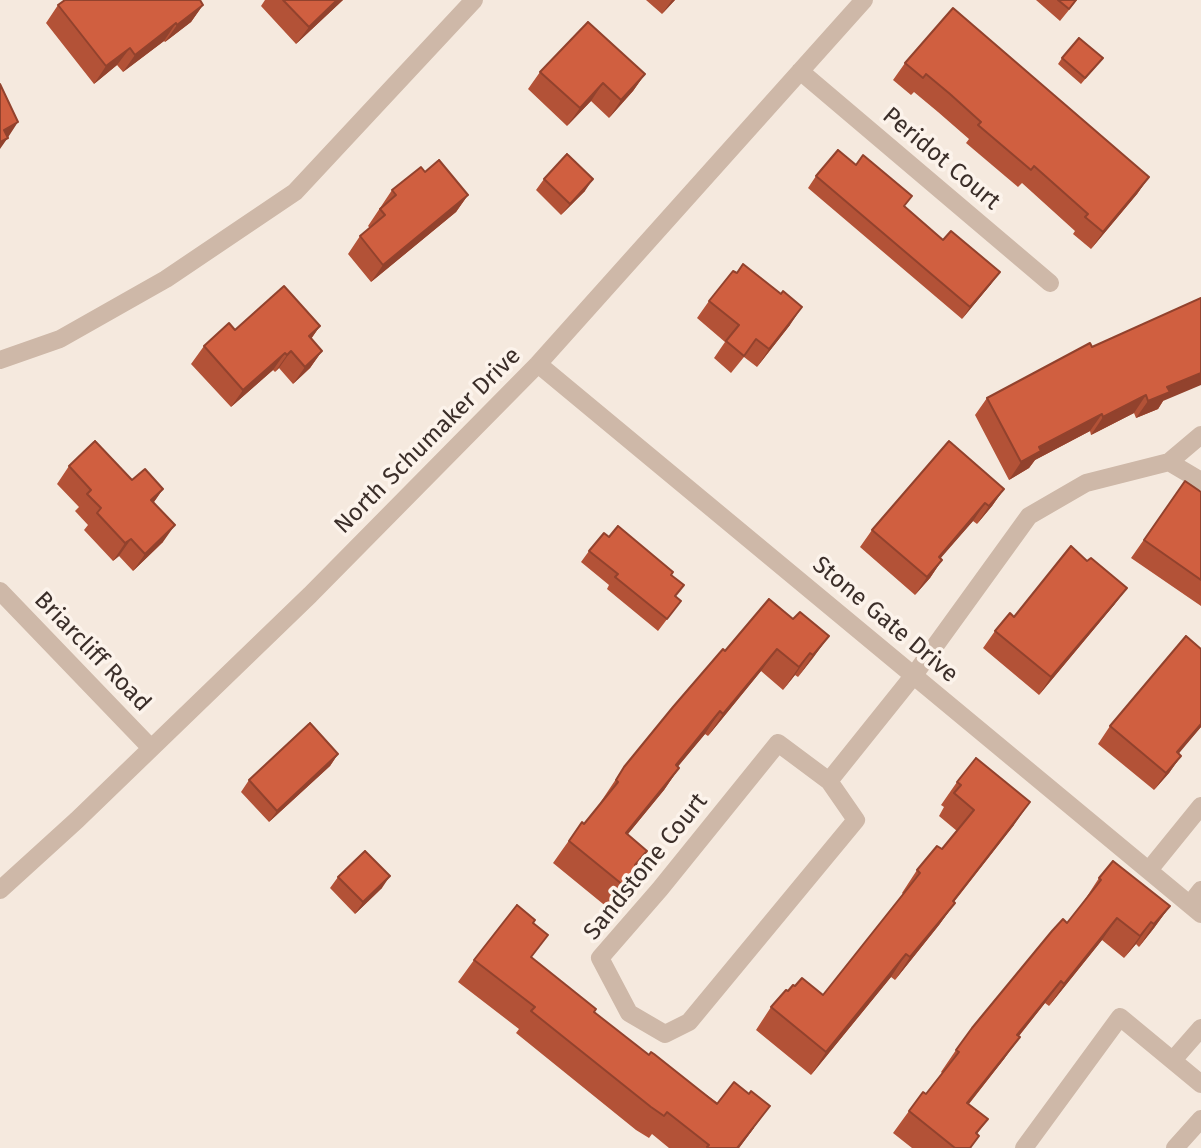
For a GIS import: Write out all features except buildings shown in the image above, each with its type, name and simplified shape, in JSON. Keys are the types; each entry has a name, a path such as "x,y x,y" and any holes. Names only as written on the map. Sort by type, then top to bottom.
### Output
{"street":[{"path":"0,360 60,339 166,279 295,192 474,0"},
{"name":"North Schumaker Drive","path":"0,890 77,820 149,747 310,595 538,364 863,0"},
{"name":"Peridot Court","path":"800,71 1050,283"},
{"name":"Stone Gate Drive","path":"538,364 1195,909"},
{"path":"829,780 914,675 1029,516 1086,483 1169,463 1201,435"},
{"path":"1169,463 1201,481"},
{"name":"Briarcliff Road","path":"0,591 149,747"},
{"name":"Sandstone Court","path":"778,743 829,780 856,820 689,1022 665,1034 629,1013 600,958 660,889 778,743"},
{"path":"1149,870 1201,806"},
{"path":"1195,909 1201,890"},
{"path":"1024,1148 1120,1017 1201,1084"},
{"path":"1173,1060 1201,1028"},
{"path":"1175,1148 1201,1119"}]}
